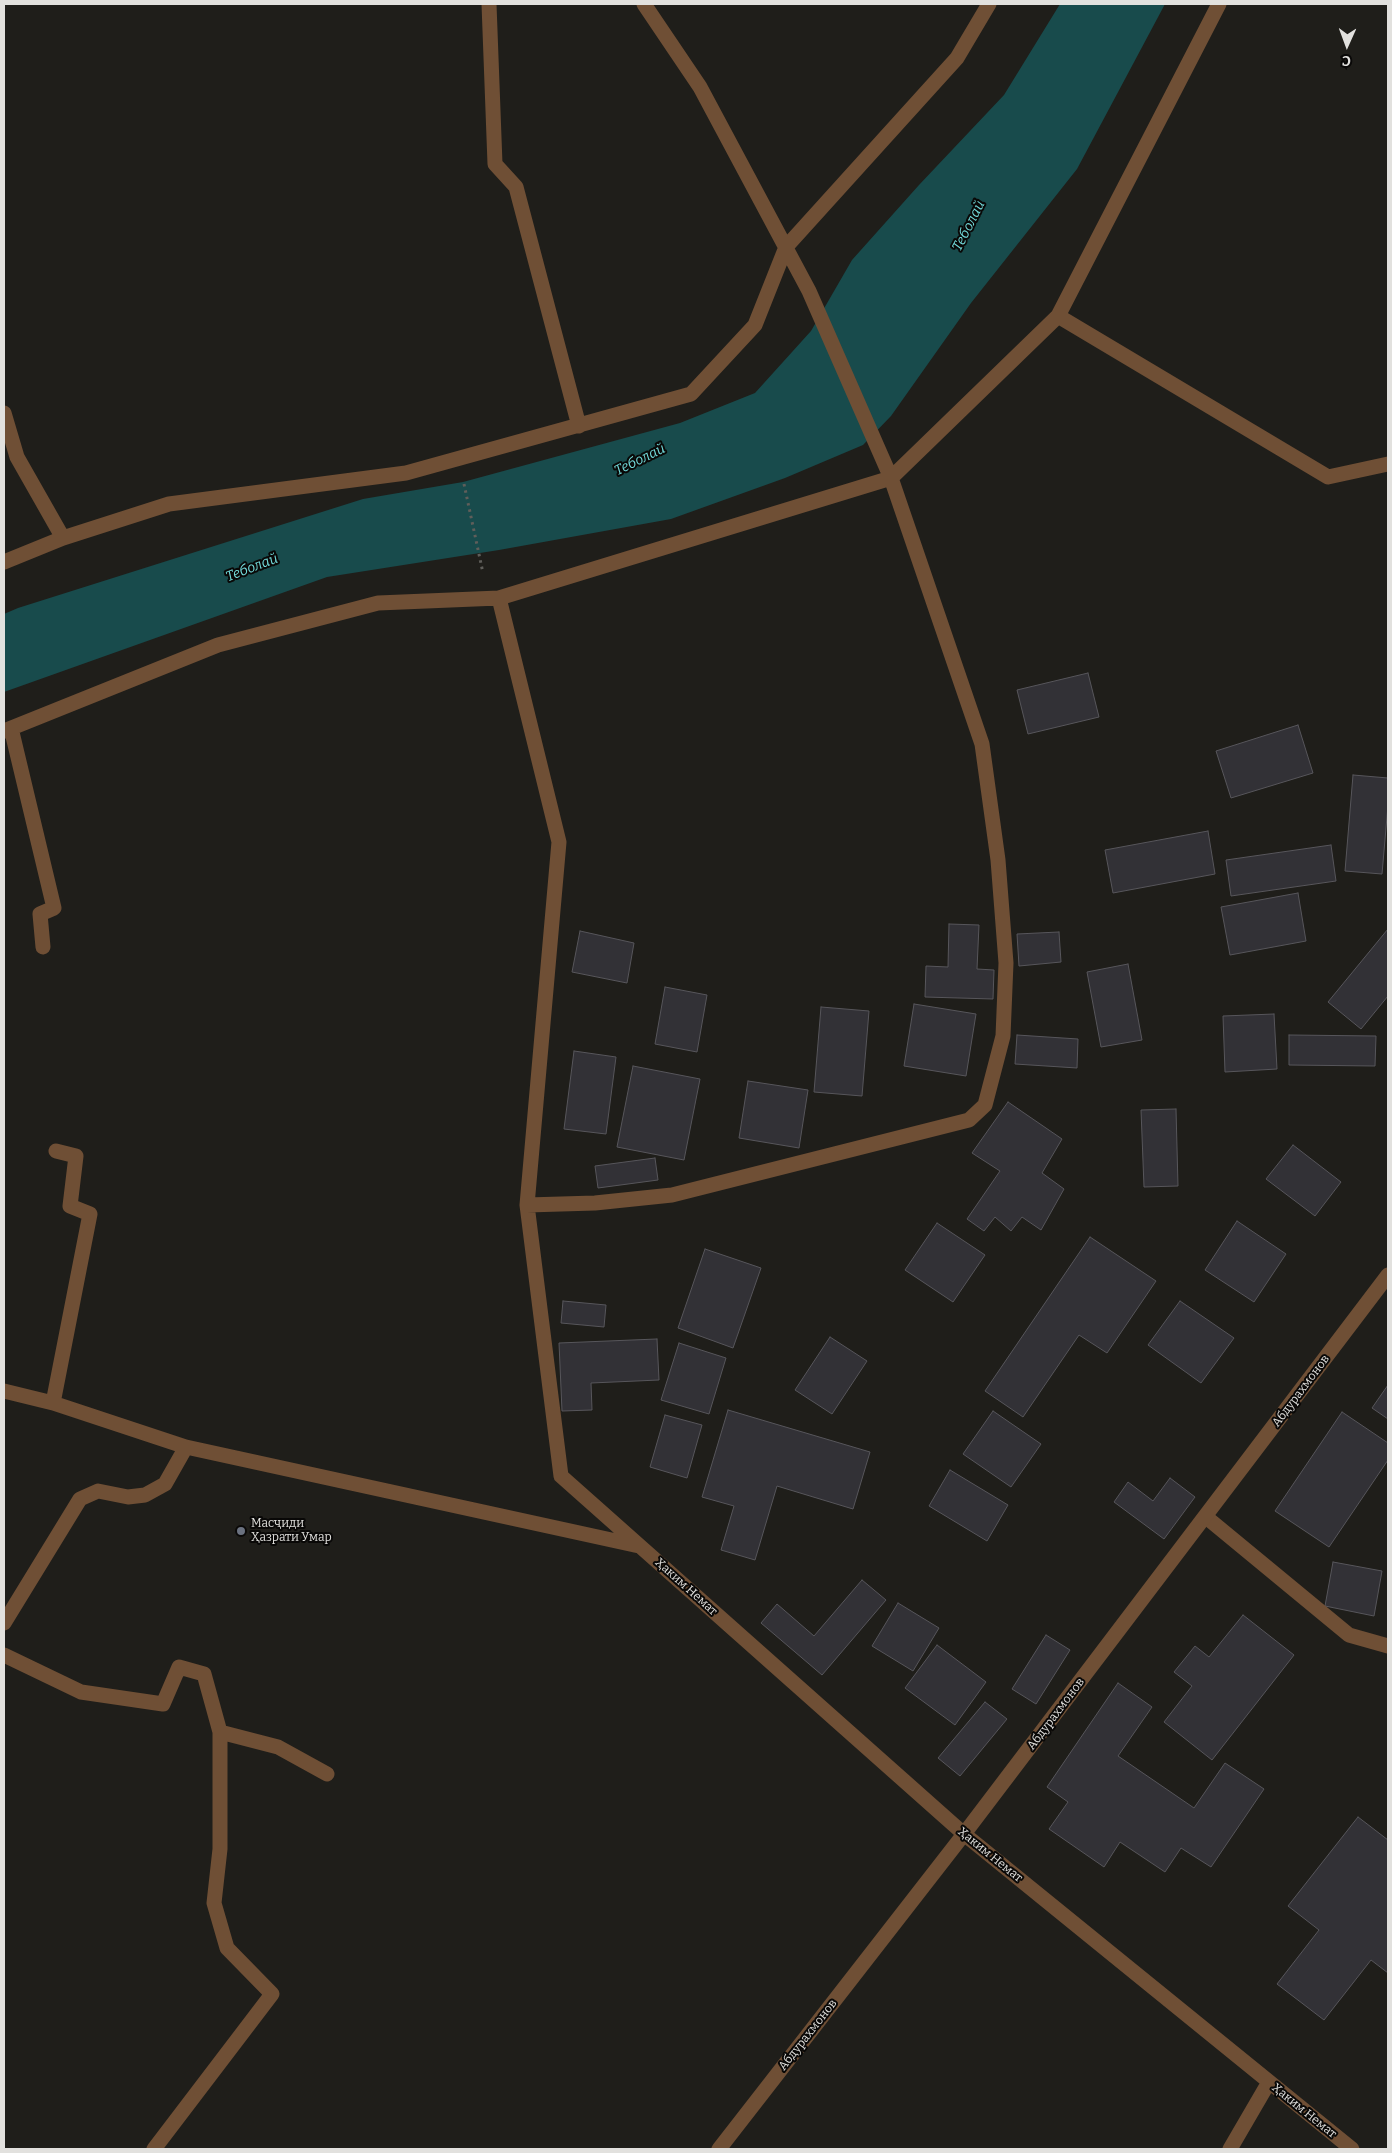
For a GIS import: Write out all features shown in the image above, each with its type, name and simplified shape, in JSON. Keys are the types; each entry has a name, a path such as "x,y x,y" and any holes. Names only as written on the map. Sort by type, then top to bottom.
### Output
{"street":[{"path":"489,4 495,164 516,187 579,426"},
{"path":"527,1205 594,1203 672,1194 969,1120 984,1105 1003,1036 1006,963 998,860 982,744 891,478 809,291 700,87 644,4"},
{"path":"4,562 63,538 169,504 406,473 691,394 754,325 786,247 957,58 989,4"},
{"path":"43,947 40,914 54,908 8,729 218,645 378,603 499,598 891,478 1058,316 1219,4"},
{"path":"1058,316 1328,477 1388,464"},
{"path":"4,414 17,457 63,538"},
{"name":"Ҳаким Немат","path":"499,598 559,842 527,1205 561,1476 964,1834 1352,2149"},
{"path":"52,1403 90,1214 70,1206 76,1156 56,1151"},
{"name":"Абдурахмонов","path":"719,2149 964,1834 1388,1275"},
{"path":"4,1391 52,1403 186,1447 640,1546"},
{"path":"4,1623 80,1499 98,1491 128,1497 145,1496 166,1484 186,1447"},
{"path":"1206,1517 1349,1635 1388,1646"},
{"path":"4,1655 81,1692 163,1704 179,1667 204,1674 220,1732 220,1849 214,1903 227,1948 272,1994 154,2149"},
{"path":"220,1732 278,1747 327,1774"},
{"path":"1230,2149 1269,2082"}],"path":[{"path":"462,475 481,567"}],"water":[{"name":"Теболай","path":"1060,4 1165,4 1077,169 971,303 891,416 863,445 785,478 671,519 499,550 327,577 4,692 4,614 18,608 363,499 463,482 680,423 755,393 811,331 852,260 919,185 1004,95"}],"building":[{"path":"1088,673 1099,717 1028,734 1017,690"},
{"path":"1298,725 1313,773 1231,798 1216,751"},
{"path":"1353,775 1388,778 1388,805 1382,874 1345,871"},
{"path":"1208,831 1215,874 1113,893 1105,850"},
{"path":"1331,845 1336,881 1231,896 1226,860"},
{"path":"1298,893 1306,941 1230,955 1221,907"},
{"path":"949,924 979,925 977,969 994,970 993,999 925,997 926,966 948,967"},
{"path":"1388,929 1388,996 1361,1029 1328,1002"},
{"path":"580,931 634,943 627,983 572,972"},
{"path":"1059,932 1061,962 1019,966 1017,934"},
{"path":"1128,964 1142,1040 1101,1047 1087,972"},
{"path":"665,987 707,995 697,1052 655,1044"},
{"path":"914,1004 976,1014 966,1076 904,1066"},
{"path":"821,1007 869,1011 862,1096 814,1092"},
{"path":"1274,1014 1277,1069 1225,1072 1223,1016"},
{"path":"1017,1035 1078,1039 1077,1068 1015,1064"},
{"path":"1289,1035 1376,1036 1375,1066 1289,1065"},
{"path":"574,1051 616,1057 606,1134 564,1129"},
{"path":"633,1066 700,1079 684,1160 617,1147"},
{"path":"748,1081 808,1090 799,1148 739,1138"},
{"path":"1008,1102 1062,1139 1042,1173 1064,1189 1041,1230 1022,1217 1011,1231 995,1217 984,1231 967,1219 1000,1171 972,1153"},
{"path":"1176,1109 1178,1186 1144,1187 1141,1110"},
{"path":"1293,1145 1341,1182 1315,1216 1266,1179"},
{"path":"655,1158 658,1180 598,1188 595,1166"},
{"path":"1237,1221 1286,1254 1254,1302 1205,1270"},
{"path":"937,1223 985,1255 953,1302 905,1270"},
{"path":"1090,1237 1156,1281 1107,1353 1079,1335 1023,1417 985,1391"},
{"path":"705,1249 761,1268 733,1348 678,1328"},
{"path":"563,1301 606,1305 604,1327 561,1323"},
{"path":"1180,1301 1234,1338 1201,1383 1148,1345"},
{"path":"830,1337 867,1361 832,1414 795,1390"},
{"path":"657,1339 659,1380 591,1383 592,1410 562,1411 559,1343"},
{"path":"679,1343 726,1358 709,1414 661,1400"},
{"path":"1388,1385 1388,1419 1372,1408"},
{"path":"728,1410 870,1452 853,1509 777,1486 755,1560 721,1550 734,1506 702,1497"},
{"path":"993,1411 1041,1444 1011,1487 963,1454"},
{"path":"1342,1412 1388,1443 1388,1460 1329,1547 1275,1511"},
{"path":"665,1415 702,1425 687,1478 650,1467"},
{"path":"950,1470 1008,1505 987,1541 929,1506"},
{"path":"1170,1478 1195,1497 1164,1539 1114,1502 1128,1482 1153,1501"},
{"path":"1333,1562 1382,1571 1374,1616 1325,1606"},
{"path":"862,1580 886,1600 822,1675 761,1623 777,1604 814,1636"},
{"path":"898,1603 939,1628 913,1671 872,1646"},
{"path":"1243,1615 1294,1655 1212,1760 1164,1722 1192,1686 1174,1672 1195,1646 1209,1657"},
{"path":"1046,1635 1070,1650 1036,1704 1012,1689"},
{"path":"937,1645 986,1682 955,1725 905,1688"},
{"path":"1118,1683 1152,1707 1118,1756 1194,1808 1225,1763 1264,1789 1211,1867 1181,1848 1165,1872 1120,1842 1104,1867 1049,1829 1068,1802 1047,1787"},
{"path":"985,1702 1007,1719 960,1776 938,1758"},
{"path":"1358,1817 1388,1840 1388,1973 1371,1960 1324,2020 1277,1984 1319,1930 1288,1906"}],"place":[{"name":"Масҷиди Ҳазрати Умар","path":"241,1531"}]}
